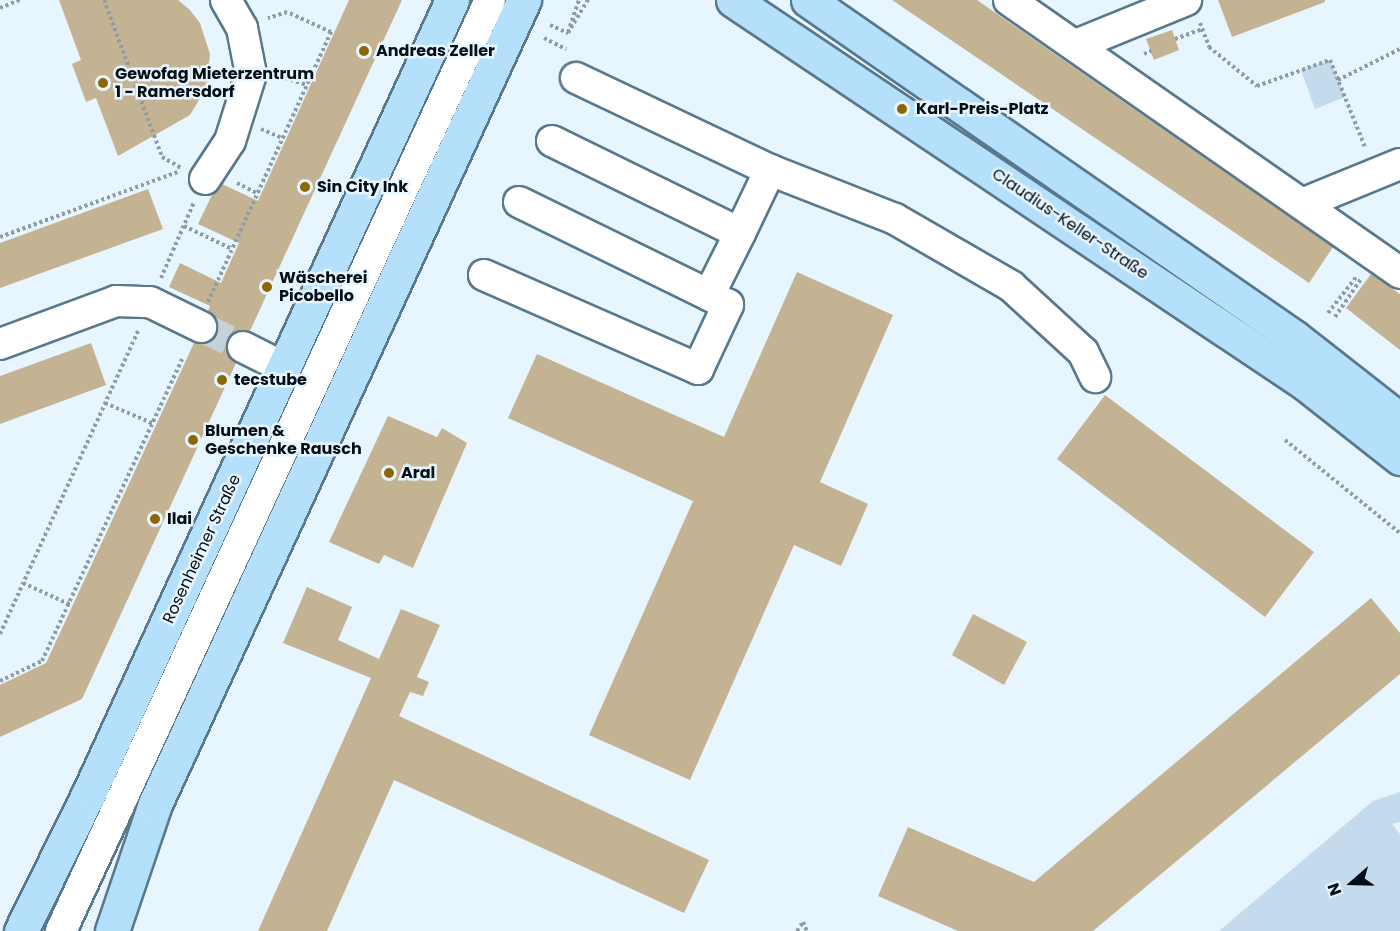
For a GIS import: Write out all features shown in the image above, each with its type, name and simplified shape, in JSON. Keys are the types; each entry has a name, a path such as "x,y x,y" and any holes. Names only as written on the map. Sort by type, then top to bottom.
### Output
{"main road":[{"name":"Rosenheimer Straße","path":"21,931 89,793 452,0"},
{"path":"112,931 164,784 524,0"},
{"name":"Claudius-Keller-Straße","path":"733,0 1297,378 1400,458"},
{"name":"Claudius-Keller-Straße","path":"808,0 1294,337 1400,420"}],"street":[{"path":"205,178 230,141 246,100 251,74 243,27 225,0"},
{"name":"Rosenheimer Straße","path":"61,931 490,0"},
{"path":"1009,0 1400,273"},
{"path":"1076,45 1192,10"},
{"path":"576,78 770,170 895,219 1011,286 1083,352 1095,377"},
{"path":"552,141 740,233"},
{"path":"1302,204 1388,169"},
{"path":"709,296 770,170"},
{"path":"484,275 698,369 728,305 519,202"},
{"path":"0,344 116,301 150,302 204,315"},
{"path":"243,347 285,368"}],"path":[{"path":"0,8 20,0"},
{"path":"0,237 184,170 162,157 104,0"},
{"path":"568,33 570,19 579,0"},
{"path":"568,33 588,0"},
{"path":"1192,10 1209,47 1257,86 1330,60 1338,80 1388,169"},
{"path":"204,315 331,32 287,12 243,27"},
{"path":"550,25 568,33"},
{"path":"1175,39 1202,28"},
{"path":"543,38 566,49"},
{"path":"1338,80 1400,49"},
{"path":"1144,54 1151,51"},
{"path":"160,279 205,178"},
{"path":"184,226 232,249"},
{"path":"1328,313 1354,278"},
{"path":"1335,317 1360,282"},
{"path":"0,634 141,324"},
{"path":"0,681 42,661 71,605 183,357"},
{"path":"105,403 154,424"},
{"path":"1285,440 1400,533"},
{"path":"23,583 71,605"},
{"path":"797,931 803,922 807,931"}],"shaded area":[{"path":"1330,60 1345,97 1315,109 1301,70"},
{"path":"1400,792 1400,822 1392,824 1400,834 1400,931 1219,931 1373,801"}],"building":[{"path":"59,0 178,0 190,10 200,23 210,54 207,87 190,115 118,156 96,98 86,102 72,64 81,60"},
{"path":"349,0 402,0 250,331 234,332 227,340 228,356 236,363 82,699 0,737 0,685 46,663 194,343 210,342 217,334 218,325 208,311 210,306 169,287 180,263 221,283 239,243 198,224 212,195 222,184 258,201"},
{"path":"892,0 977,0 1333,247 1309,283"},
{"path":"1218,0 1325,0 1325,2 1232,37"},
{"path":"1172,30 1179,50 1154,60 1146,39"},
{"path":"148,189 163,229 0,288 0,243"},
{"path":"797,272 893,315 820,482 868,504 841,566 794,545 690,780 589,735 693,501 508,418 537,354 724,437"},
{"path":"1371,274 1400,294 1400,350 1346,308"},
{"path":"91,343 106,385 0,424 0,376"},
{"path":"1105,395 1314,552 1265,617 1057,459"},
{"path":"388,416 437,437 442,428 467,443 413,568 384,555 379,564 329,542"},
{"path":"307,587 352,607 338,640 379,659 401,609 440,625 417,677 429,682 423,696 410,692 399,716 709,860 684,913 394,780 327,931 258,931 371,678 283,643"},
{"path":"1371,598 1400,633 1400,674 1093,931 958,931 878,896 908,827 1034,882"},
{"path":"973,614 1027,642 1004,685 952,655"}],"tunnel":[{"path":"201,327 243,347"}],"place":[{"name":"Andreas Zeller","path":"364,51"},
{"name":"Gewofag Mieterzentrum 1 - Ramersdorf","path":"103,83"},
{"name":"Karl-Preis-Platz","path":"902,109"},
{"name":"Sin City Ink","path":"305,187"},
{"name":"Wäscherei Picobello","path":"267,287"},
{"name":"tecstube","path":"222,380"},
{"name":"Blumen & Geschenke Rausch","path":"193,440"},
{"name":"Aral","path":"389,473"},
{"name":"Ilai","path":"155,519"}]}
